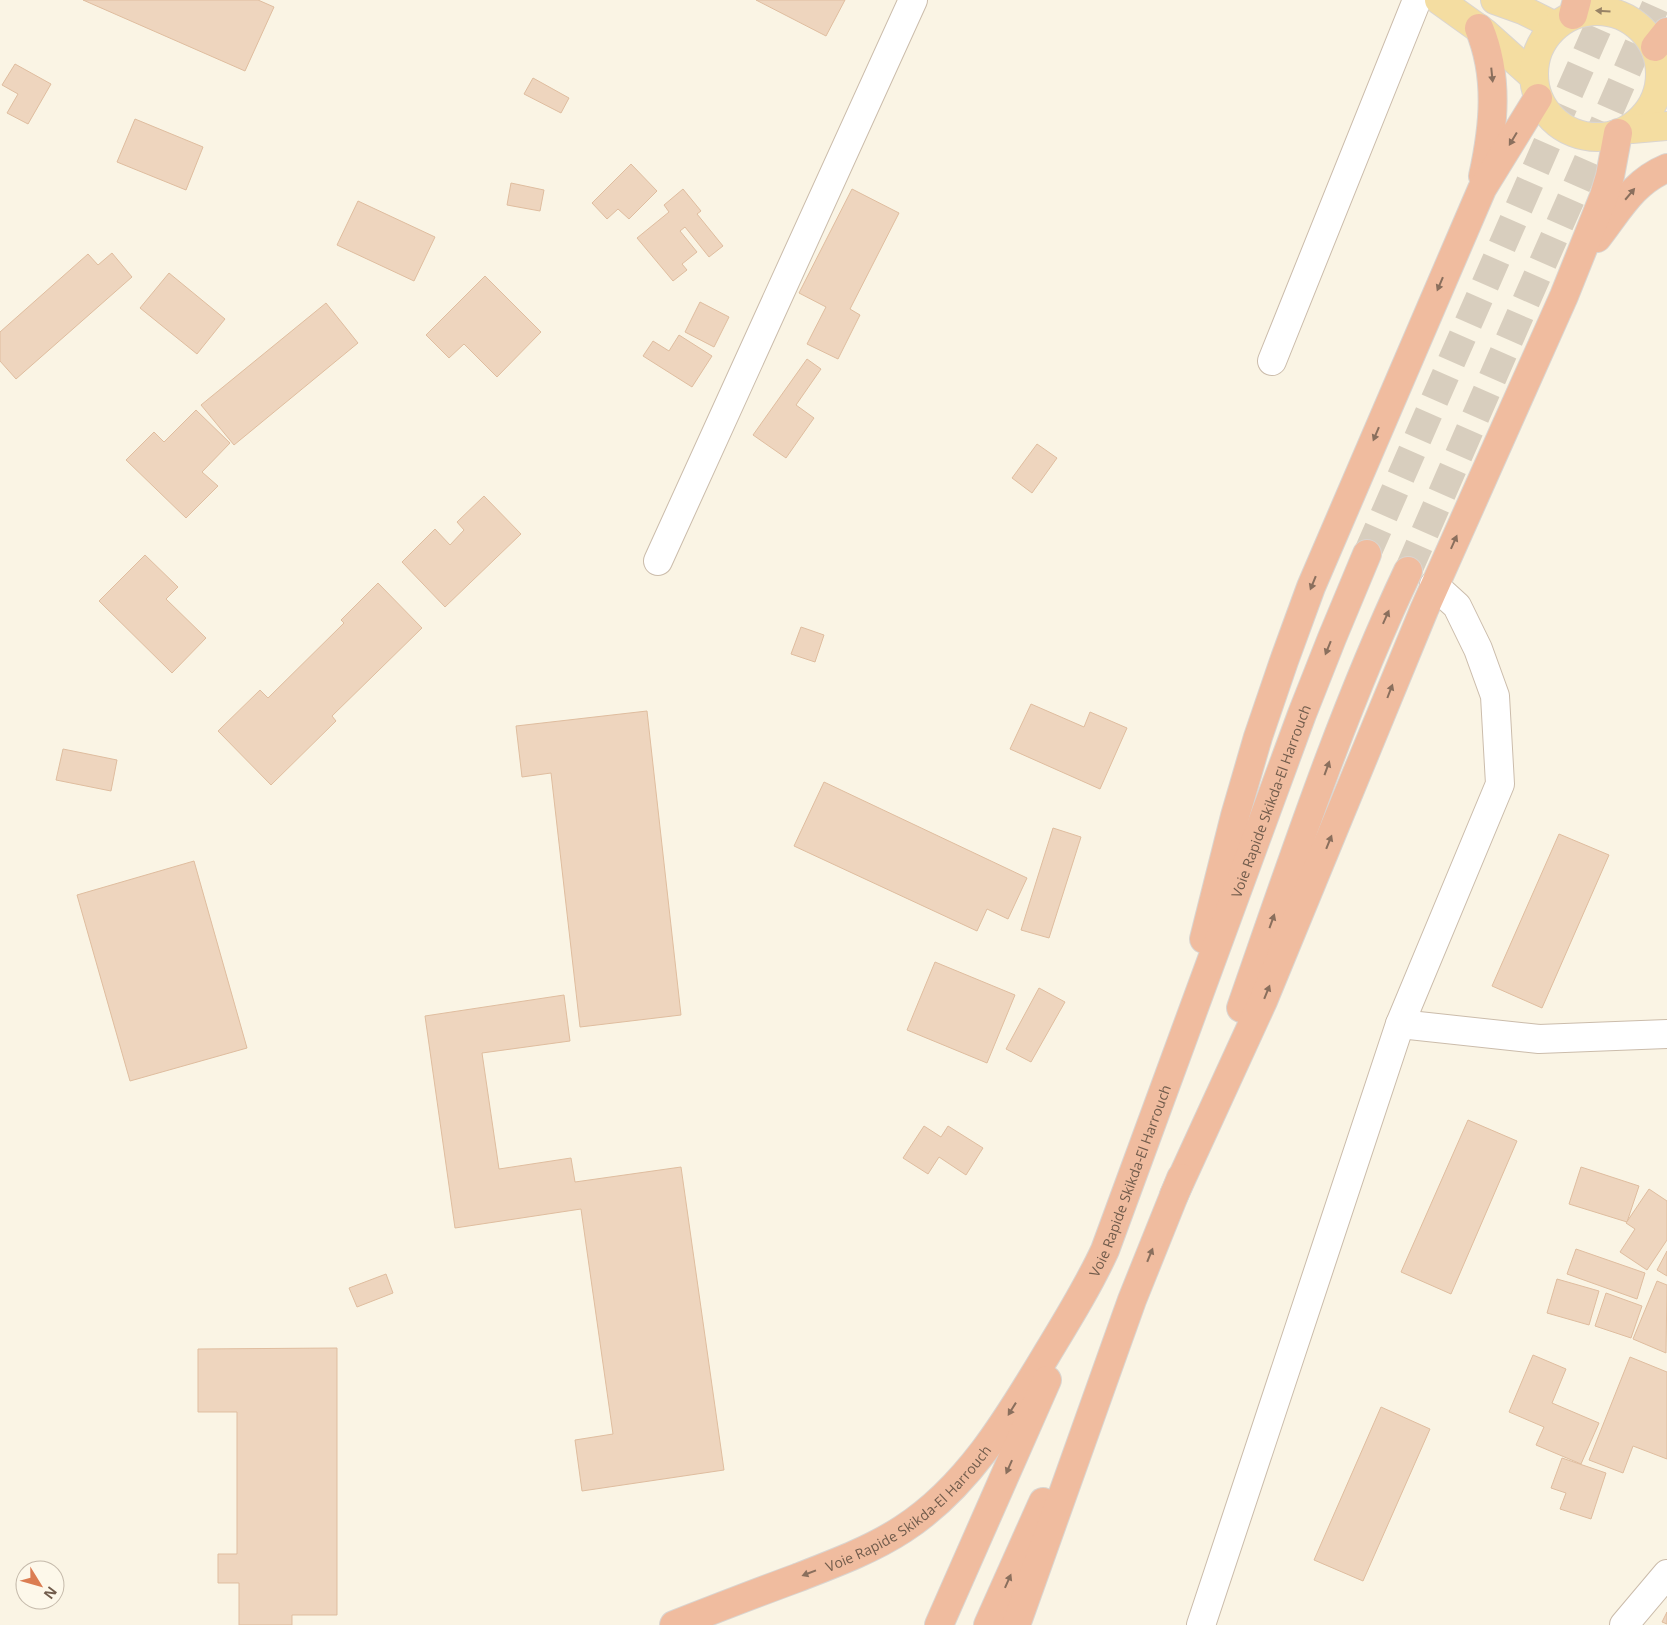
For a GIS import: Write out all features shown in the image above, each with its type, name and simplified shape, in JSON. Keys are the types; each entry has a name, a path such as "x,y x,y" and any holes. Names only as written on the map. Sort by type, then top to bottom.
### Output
{"highway":[{"path":"1477,199 1490,138 1494,92 1489,55 1479,28"},
{"path":"1164,1090 1238,807 1258,737 1284,661 1315,578 1477,199 1535,87"},
{"path":"1174,1195 1263,1001 1396,674 1564,296 1610,176 1625,131"},
{"path":"1578,260 1632,192 1642,182 1667,168"},
{"name":"Voie Rapide Skikda-El Harrouch","path":"674,1625 879,1544 924,1514 944,1497 966,1474 1008,1417 1055,1341 1099,1262 1309,696 1367,554"},
{"path":"988,1625 1132,1300 1174,1195 1351,703 1387,615 1408,571"},
{"path":"939,1625 1099,1262"},
{"path":"1016,1625 1132,1300"}],"main road":[{"path":"1439,0 1479,28 1535,87 1547,114 1561,127 1578,135 1597,138 1625,131 1667,126"},
{"path":"1495,0 1523,10 1568,14 1592,10 1612,12 1630,19 1645,31 1662,50 1657,96 1647,113 1625,131"},
{"path":"1535,87 1536,58 1543,40 1568,14"}],"street":[{"path":"658,561 914,0"},
{"path":"1272,361 1417,0"},
{"path":"1201,1625 1400,1024 1500,784 1495,696 1478,649 1457,606 1434,585"},
{"path":"1400,1024 1539,1039 1667,1034"},
{"path":"1624,1625 1667,1574"}],"building":[{"path":"83,0 258,0 274,7 245,71"},
{"path":"756,0 845,0 826,36"},
{"path":"15,64 51,84 28,124 7,113 18,94 2,85"},
{"path":"533,78 569,98 561,113 524,94"},
{"path":"135,119 203,147 186,190 117,162"},
{"path":"631,164 657,191 629,219 618,209 607,219 592,203"},
{"path":"511,183 544,190 540,211 507,205"},
{"path":"683,189 701,211 697,214 723,246 709,257 685,227 680,231 697,252 682,264 687,270 673,281 637,238 669,212 664,205"},
{"path":"852,189 899,213 850,309 860,315 838,359 807,344 826,307 799,293"},
{"path":"358,201 435,237 414,281 337,245"},
{"path":"112,253 132,277 16,379 0,361 0,332 88,254 98,265"},
{"path":"169,273 225,319 197,354 140,308"},
{"path":"485,276 541,332 497,377 464,344 449,358 426,335"},
{"path":"700,302 729,317 714,347 685,332"},
{"path":"326,303 358,343 234,445 201,405"},
{"path":"679,335 712,356 692,387 643,356 653,341 669,351"},
{"path":"807,359 821,369 796,405 814,418 786,458 753,435"},
{"path":"196,410 230,443 202,472 218,486 186,518 126,460 154,432 164,442"},
{"path":"1037,444 1057,458 1032,493 1012,478"},
{"path":"484,496 521,534 445,607 402,562 435,529 450,545 464,530 457,522"},
{"path":"145,555 178,587 166,599 206,638 172,673 99,601"},
{"path":"378,583 422,628 332,716 336,721 271,785 218,731 260,690 268,698 344,623 341,620"},
{"path":"801,627 824,635 815,662 791,654"},
{"path":"1031,704 1084,727 1090,712 1127,728 1100,789 1010,749"},
{"path":"647,711 681,1015 580,1027 551,773 522,777 516,726"},
{"path":"63,749 117,760 111,791 56,780"},
{"path":"824,782 1027,878 1008,919 987,909 977,931 794,846"},
{"path":"1053,828 1081,837 1049,938 1021,930"},
{"path":"1559,834 1609,855 1542,1008 1492,986"},
{"path":"194,861 247,1048 130,1081 77,895"},
{"path":"935,962 1015,995 987,1063 907,1030"},
{"path":"1039,988 1065,1002 1031,1062 1006,1049"},
{"path":"564,995 570,1041 482,1053 499,1169 571,1158 575,1182 681,1167 724,1470 582,1491 575,1440 613,1434 581,1209 455,1228 425,1016"},
{"path":"1468,1120 1517,1141 1451,1294 1401,1272"},
{"path":"924,1126 941,1137 948,1126 983,1148 966,1175 939,1157 928,1174 903,1158"},
{"path":"1581,1167 1639,1186 1627,1222 1569,1204"},
{"path":"1649,1189 1667,1201 1667,1240 1647,1270 1620,1252 1635,1229 1626,1223"},
{"path":"1576,1249 1645,1273 1637,1299 1567,1274"},
{"path":"1667,1251 1667,1276 1657,1270"},
{"path":"386,1274 393,1293 357,1307 349,1288"},
{"path":"1557,1279 1599,1291 1589,1325 1547,1313"},
{"path":"1657,1281 1667,1285 1666,1353 1633,1339"},
{"path":"1606,1293 1642,1306 1631,1338 1595,1326"},
{"path":"337,1348 337,1615 292,1615 292,1625 239,1625 239,1583 218,1583 218,1554 237,1554 237,1412 198,1412 198,1349"},
{"path":"1533,1355 1566,1369 1552,1403 1599,1423 1581,1464 1536,1445 1544,1427 1509,1412"},
{"path":"1630,1357 1667,1372 1667,1459 1633,1446 1623,1473 1589,1460"},
{"path":"1381,1407 1430,1429 1363,1581 1314,1560"},
{"path":"1562,1458 1606,1473 1591,1519 1560,1509 1566,1493 1551,1488"},
{"path":"1667,1612 1667,1624 1662,1622"}],"tunnel":[{"path":"1367,554 1610,0"},
{"path":"1408,571 1658,0"}]}
